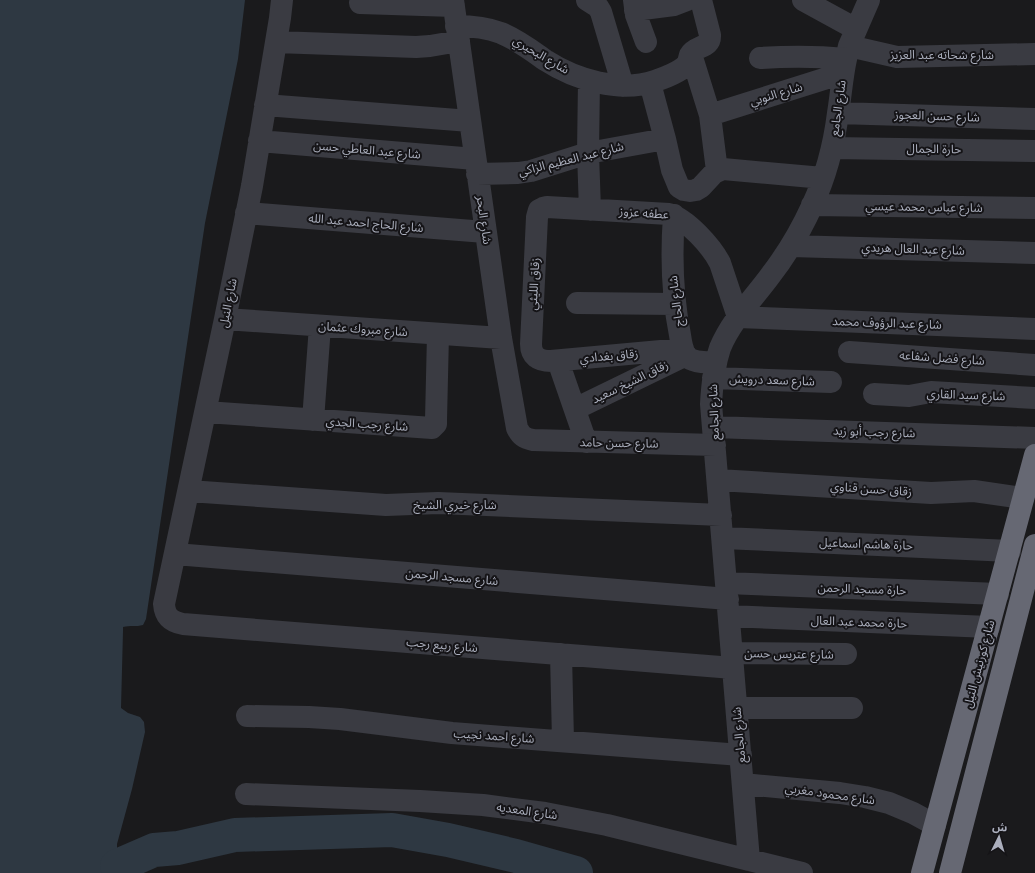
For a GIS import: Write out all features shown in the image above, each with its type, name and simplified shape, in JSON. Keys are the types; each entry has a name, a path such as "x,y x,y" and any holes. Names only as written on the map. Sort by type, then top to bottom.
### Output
{"highway":[{"name":"شارع كورنيش النيل","path":"922,873 1035,455"},
{"name":"شارع كورنيش النيل","path":"950,873 1035,545"}],"street":[{"name":"شارع النيل","path":"164,604 226,319 259,141 282,0"},
{"path":"586,0 598,7 601,12 622,86"},
{"path":"646,42 635,5 674,5 687,0"},
{"path":"702,0 710,39 699,50 710,115 717,171"},
{"path":"803,0 848,52"},
{"name":"شارع الجامع","path":"749,860 711,404 714,370 728,331 791,246 812,205 823,178 832,148 848,52 869,0"},
{"path":"360,3 455,18"},
{"path":"276,42 416,47 430,46 455,18"},
{"name":"شارع البحيري","path":"455,18 469,26 499,32 514,39 555,66 589,80 622,86 650,83 665,78 687,65 699,50"},
{"name":"شارع البحر","path":"455,18 501,338 517,428 524,438"},
{"path":"760,58 848,52"},
{"name":"شارع شحاته عبد العزيز","path":"848,52 897,57 1035,54"},
{"name":"شارع النوبي","path":"710,115 848,52"},
{"path":"589,80 588,153 590,210"},
{"path":"650,83 672,170 679,187 684,190 696,190 717,171 728,170 823,178"},
{"path":"265,105 470,121"},
{"name":"شارع حسن العجوز","path":"838,113 1035,119"},
{"name":"شارع عبد العظيم الزاكي","path":"476,166 518,173 531,171 588,153 665,139"},
{"name":"شارع عبد العاطي حسن","path":"259,141 476,166"},
{"name":"حارة الجمال","path":"832,148 1035,150"},
{"name":"شارع عباس محمد عيسي","path":"812,205 1035,208"},
{"name":"عطفه عزوز","path":"539,210 548,207 674,215 708,244 717,256 738,317"},
{"name":"زقاق الليثي","path":"536,357 531,350 531,344 537,217 539,210"},
{"name":"شارع الحاج احمد عبد الله","path":"246,213 485,232"},
{"name":"شارع الحاج","path":"674,215 672,269 675,304 684,352"},
{"name":"شارع عبد العال هريدي","path":"791,246 1035,253"},
{"path":"577,303 675,304"},
{"name":"شارع عبد الرؤوف محمد","path":"738,317 1035,329"},
{"name":"شارع مبروك عثمان","path":"226,319 501,338"},
{"path":"313,420 320,326"},
{"name":"شارع رجب الجدي","path":"206,412 432,428 436,424 438,334"},
{"path":"684,352 692,360 714,370"},
{"name":"زقاق بغدادي","path":"536,357 543,361 558,361 684,352"},
{"name":"زقاق الشيخ سعيد","path":"575,410 684,352"},
{"name":"شارع فضل شفاعه","path":"849,352 1035,365"},
{"path":"558,361 586,442"},
{"name":"شارع سعد درويش","path":"714,370 831,382"},
{"name":"شارع سيد القاري","path":"874,394 909,396 931,392 1035,398"},
{"name":"شارع حسن حامد","path":"524,438 533,440 586,442 714,436"},
{"name":"شارع رجب أبو زيد","path":"714,436 1035,438"},
{"name":"زقاق حسن قناوي","path":"718,480 946,494 962,491 974,491 1023,498"},
{"name":"شارع خيري الشيخ","path":"189,491 386,505 438,502 721,515"},
{"name":"حارة هاشم اسماعيل","path":"723,538 1010,551"},
{"name":"شارع مسجد الرحمن","path":"175,554 728,599"},
{"name":"حارة مسجد الرحمن","path":"728,599 998,594"},
{"name":"حارة محمد عبد العال","path":"728,599 989,627"},
{"name":"شارع ربيع رجب","path":"164,604 164,612 168,619 175,623 183,624 561,654 733,661"},
{"path":"561,654 563,741"},
{"name":"شارع عتريس حسن","path":"733,661 846,654"},
{"path":"736,708 852,708"},
{"name":"شارع احمد نجيب","path":"247,716 340,719 444,732 741,755"},
{"name":"شارع محمود مغربي","path":"743,784 840,793 865,797 901,808 935,825"},
{"name":"شارع المعديه","path":"246,794 483,805 545,813 607,825 802,873"}],"shaded area":[{"path":"0,0 245,0 238,59 205,223 146,619 143,625 123,627 121,708 128,713 140,717 144,722 145,732 132,789 117,844 117,873 0,873"}],"waterway":[{"path":"117,866 154,850 178,848 235,835 392,830 448,840 516,856 576,873"}]}
